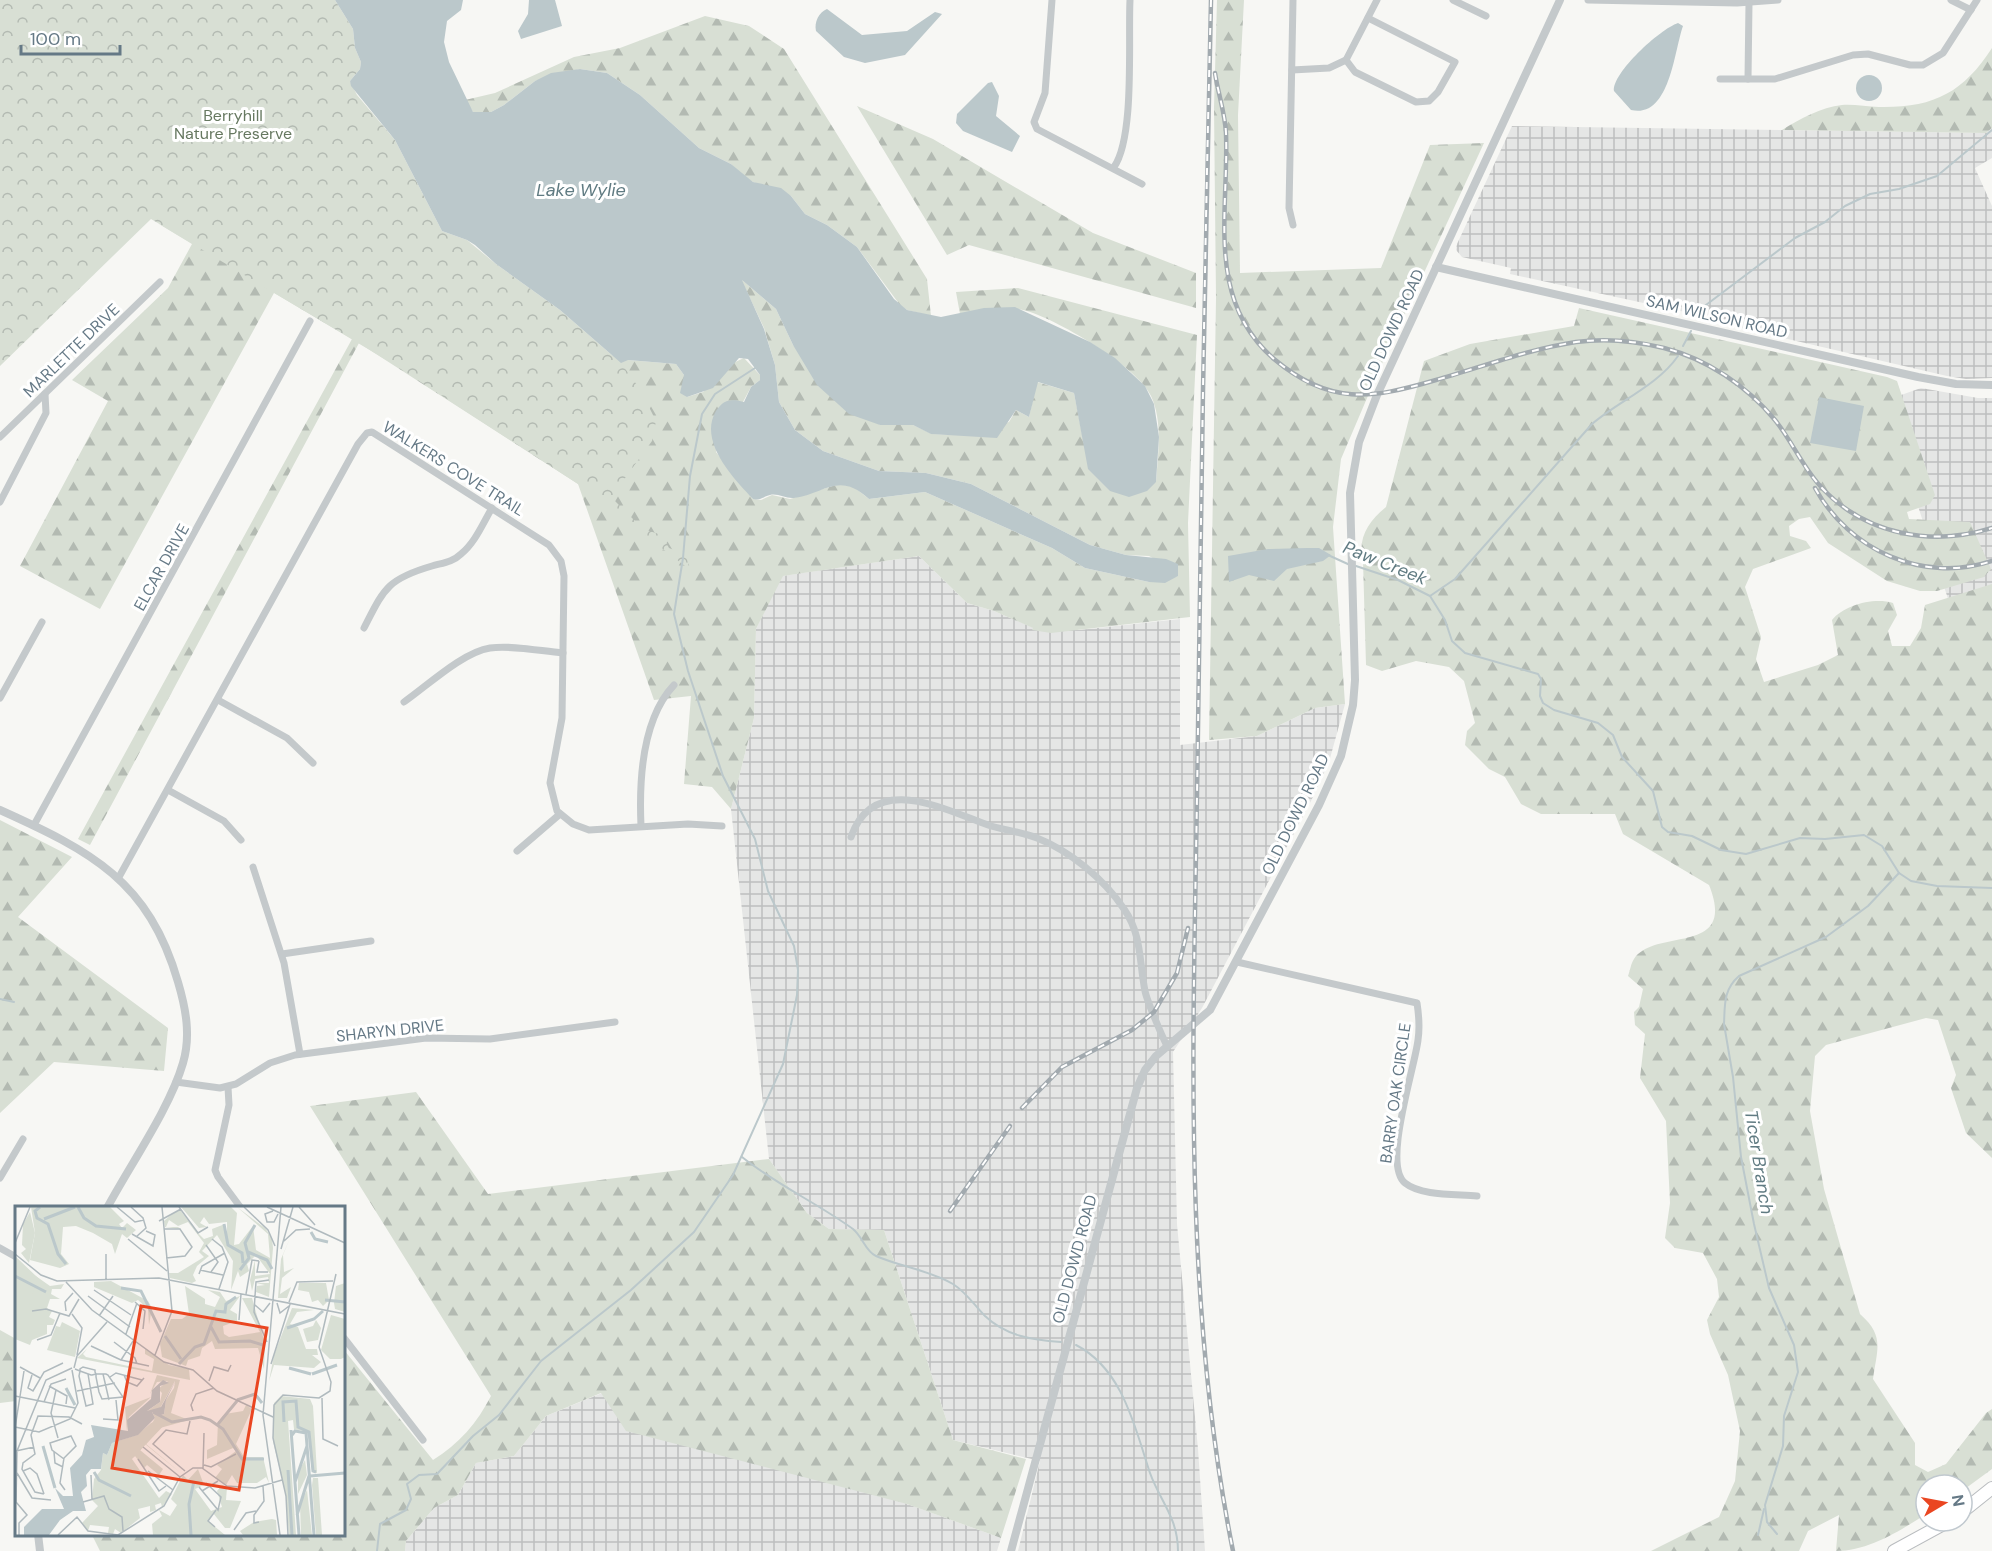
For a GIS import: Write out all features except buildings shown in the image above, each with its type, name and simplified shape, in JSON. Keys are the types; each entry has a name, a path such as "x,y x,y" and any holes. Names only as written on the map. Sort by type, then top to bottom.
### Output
{"highway":[{"path":"1974,1502 1992,1488"},
{"path":"1894,1551 1927,1533"}],"street":[{"path":"1052,0 1045,93 1034,122 1037,129 1114,167 1142,184"},
{"path":"1114,167 1120,158 1126,128 1130,0"},
{"path":"1293,0 1288,208 1293,225"},
{"path":"1292,70 1329,68 1346,60 1377,0"},
{"path":"1453,0 1486,16"},
{"name":"OLD DOWD ROAD","path":"1011,1551 1133,1098 1144,1070 1167,1046 1210,1010 1319,805 1341,756 1348,731 1355,688 1350,493 1359,442 1377,395 1560,0"},
{"path":"1588,0 1749,3 1778,0"},
{"path":"1951,0 1971,10"},
{"path":"1720,79 1775,80 1853,55 1868,54 1910,65 1923,65 1943,53 1977,0"},
{"path":"1748,79 1749,3"},
{"path":"1346,60 1355,72 1416,102 1429,101 1444,82 1455,62 1368,18"},
{"name":"SAM WILSON ROAD","path":"1436,267 1918,377 1956,384 1992,385"},
{"name":"MARLETTE DRIVE","path":"0,437 160,282"},
{"name":"ELCAR DRIVE","path":"34,825 310,321"},
{"path":"0,502 46,413 45,394"},
{"name":"WALKERS COVE TRAIL","path":"119,877 358,444 367,433 377,434 549,544 561,561 564,576 562,718 549,783 552,801 560,814"},
{"path":"364,628 383,592 393,582 403,575 450,561 461,555 492,508"},
{"path":"0,698 42,622"},
{"path":"404,702 468,657 482,650 504,647 563,653"},
{"path":"641,826 640,785 653,722 662,698 674,685"},
{"path":"218,700 286,738 313,763"},
{"path":"168,790 224,821 242,840"},
{"path":"851,837 859,819 872,807 915,800 944,806 990,825 1022,833 1055,847 1101,881 1115,896 1135,928 1140,942 1145,990 1167,1046"},
{"path":"0,810 34,825 93,858 119,877 139,900 155,925 171,960 184,1001 186,1045 176,1082 107,1206"},
{"path":"517,851 560,814 573,824 590,830 641,826 722,826"},
{"path":"253,867 282,954 292,999 300,1054"},
{"path":"282,954 371,941"},
{"name":"BARRY OAK CIRCLE","path":"1237,963 1417,1003 1418,1041 1403,1113 1396,1158 1397,1172 1403,1182 1413,1187 1477,1196"},
{"name":"SHARYN DRIVE","path":"228,1087 270,1063 300,1054 426,1038 490,1039 615,1022"},
{"path":"176,1082 216,1088 228,1087 229,1105 215,1170 222,1184 239,1206"},
{"path":"0,1179 23,1139"},
{"path":"0,1248 15,1256"},
{"path":"345,1339 423,1440"},
{"path":"38,1536 40,1551"}],"shaded area":[{"path":"1512,126 1986,133 1992,128 1992,158 1975,168 1992,206 1992,378 1966,379 1947,376 1685,315 1685,312 1510,274 1511,268 1462,257 1456,250 1457,244"},
{"path":"1921,388 1978,398 1992,398 1992,591 1950,605 1884,401"},
{"path":"919,556 967,603 994,611 1034,628 1079,630 1180,619 1180,745 1257,736 1315,708 1345,704 1329,762 1311,801 1202,1008 1173,1052 1177,1224 1205,1551 1018,1551 1040,1461 953,1440 884,1230 829,1229 807,1213 769,1159 731,809 754,718 756,629 782,576"},
{"path":"602,1393 1001,1538 997,1551 405,1551 406,1541 434,1508 458,1495 476,1463 514,1456 546,1416"}],"green space":[{"name":"Berryhill Nature Preserve","path":"0,0 335,0 353,29 355,48 361,62 360,69 350,81 357,95 395,140 442,231 467,240 560,310 621,363 640,389 656,421 652,441 615,492 615,501 643,529 662,535 669,548 679,552 686,551 689,569 578,484 393,364 151,219 0,366"},
{"path":"1217,0 1244,0 1238,115 1240,273 1381,268 1430,145 1484,143 1379,370 1341,459 1333,527 1345,704 1315,708 1257,736 1209,740 1216,298 1214,107"},
{"path":"705,16 749,26 784,49 927,279 931,316 907,310 900,305 857,247 827,225 805,214 791,196 753,182 731,164 699,148 640,95 607,73 580,69 535,81 491,112 473,112 465,100 495,93 574,57 620,48"},
{"path":"1992,48 1992,128 1986,133 1782,130 1811,114 1834,106 1898,107 1931,101 1958,87 1970,76"},
{"path":"857,106 933,139 1093,233 1196,273 1196,308 969,245 947,255"},
{"path":"159,224 628,360 676,364 684,375 687,397 703,392 733,363 744,358 760,375 760,380 751,387 716,452 753,499 761,500 772,495 790,499 839,484 854,487 869,499 925,492 1052,548 1085,568 1149,582 1178,576 1177,571 1149,556 1126,555 1090,545 971,484 926,473 879,471 823,451 795,430 779,402 775,365 764,328 741,279 776,309 793,345 880,425 913,425 932,434 959,435 1009,422 1016,410 1029,417 1037,382 1074,393 1089,469 1156,482 1159,438 1155,406 1143,384 1130,371 1074,333 1054,322 1023,310 991,309 960,314 956,292 1018,288 1197,335 1188,523 1190,617 1051,633 1032,630 1033,628 994,611 967,603 919,556 783,576 756,629 754,718 731,809 712,787 684,784 691,696 654,700 578,484 359,343 90,845 78,839 352,339 274,293 100,609 20,566 108,401 72,380 168,288 192,244"},
{"path":"1579,308 1897,381 1935,495 1930,504 1907,512 1909,519 1970,522 1991,569 1984,577 1937,591 1920,591 1887,581 1828,543 1810,517 1799,519 1789,526 1790,536 1806,541 1811,548 1753,569 1745,587 1761,637 1756,659 1764,682 1818,665 1838,655 1832,620 1852,606 1877,601 1893,603 1897,615 1888,631 1892,646 1910,646 1921,628 1925,605 1992,584 1992,1158 1966,1133 1951,1088 1956,1075 1938,1020 1926,1018 1826,1045 1815,1056 1810,1111 1824,1189 1860,1314 1876,1336 1877,1351 1873,1379 1915,1443 1915,1465 1928,1472 1946,1464 1986,1413 1992,1409 1992,1469 1974,1482 1974,1473 1914,1473 1914,1521 1895,1533 1860,1548 1836,1551 1839,1515 1808,1531 1799,1551 1651,1551 1719,1517 1735,1481 1740,1431 1728,1375 1710,1334 1707,1320 1719,1297 1717,1279 1703,1253 1675,1248 1665,1238 1670,1203 1666,1121 1640,1078 1645,1034 1635,1025 1634,1012 1639,1007 1643,989 1628,976 1634,959 1644,950 1704,932 1712,922 1715,908 1709,885 1623,834 1615,814 1541,814 1521,804 1505,777 1489,769 1465,745 1467,731 1475,723 1464,681 1449,667 1416,661 1382,671 1366,665 1363,537 1374,518 1386,507 1424,361 1470,344 1574,326"},
{"path":"0,820 72,857 18,917 168,1028 164,1071 54,1062 0,1113"},
{"path":"416,1092 488,1194 769,1159 807,1213 829,1229 884,1230 953,1440 1026,1459 1001,1538 907,1504 626,1431 601,1393 546,1416 514,1456 476,1463 458,1495 434,1508 406,1541 405,1551 100,1551 92,1536 345,1536 345,1351 433,1460 467,1432 491,1396 310,1106"},
{"path":"0,1330 15,1338 15,1401 0,1403"}],"water":[{"name":"Lake Wylie","path":"335,0 463,0 461,10 447,21 444,42 449,62 473,112 491,112 535,81 551,73 580,69 607,73 640,95 699,148 731,164 753,182 781,188 791,196 805,214 827,225 857,247 894,299 907,310 941,317 984,308 1015,307 1090,342 1115,358 1145,386 1154,404 1159,437 1156,482 1147,491 1129,497 1110,491 1088,469 1074,393 1038,382 1029,417 1016,410 997,438 931,434 913,425 880,425 849,414 817,385 793,345 776,309 742,280 764,329 775,365 779,402 795,430 823,451 879,471 926,473 971,484 1090,545 1126,555 1166,559 1178,564 1178,576 1165,583 1149,582 1085,568 1052,548 925,492 869,499 849,486 840,485 794,498 773,495 753,499 736,481 720,458 711,434 712,423 719,407 728,401 744,402 751,387 760,380 760,375 748,359 739,358 713,388 687,397 680,393 684,375 676,364 628,360 621,363 560,310 496,264 475,245 442,231 395,140 351,86 350,81 360,69 361,62 355,48 353,29"},
{"path":"529,0 555,0 562,26 521,39 518,31 528,14"},
{"path":"827,9 862,35 907,31 935,12 942,14 905,55 865,63 844,57 816,31 818,18"},
{"path":"1678,23 1683,26 1673,66 1662,94 1654,104 1644,110 1631,110 1614,91 1615,83 1638,52"},
{"path":"1869,75 1878,79 1882,88 1878,97 1869,101 1860,97 1856,88 1860,79"},
{"path":"992,82 999,96 996,116 1020,136 1012,152 963,131 956,123 957,114 988,83"},
{"path":"1819,397 1864,406 1856,451 1810,443"},
{"path":"1319,548 1331,555 1323,561 1287,569 1274,581 1249,575 1229,582 1228,556 1268,549"}],"waterway":[{"path":"1694,314 1795,238 1825,222 1845,206 1870,194 1899,189 1937,176 1992,130"},
{"path":"1683,346 1691,331"},
{"path":"1430,596 1455,579 1592,424 1660,376 1678,356"},
{"path":"377,1551 380,1524 406,1510 411,1499 407,1484 419,1475 437,1474 473,1436 499,1415 541,1361 631,1290 694,1232 733,1175 783,1064 797,995 798,970 794,946 768,891 755,839 723,776 688,671 674,614 683,558 690,476 702,414 715,394 755,368"},
{"name":"Paw Creek","path":"1328,555 1350,565"},
{"name":"Paw Creek","path":"1356,566 1398,580 1430,596 1445,620 1452,641 1465,653 1538,674 1541,679 1540,696 1543,703 1554,710 1598,723 1613,735 1622,757 1653,791 1662,827 1668,832 1692,836 1721,850 1746,854 1800,838 1825,839 1864,835 1882,846 1899,873 1911,881 1937,886 1992,888"},
{"name":"Ticer Branch","path":"1777,1534 1767,1522 1765,1505 1783,1446 1784,1416 1798,1372 1794,1345 1769,1288 1741,1157 1733,1077 1724,1024 1727,992 1739,976 1826,937 1868,906 1899,873"},
{"path":"0,999 14,1002"},
{"path":"742,1157 853,1229 873,1254 953,1284 985,1316 1002,1328 1020,1336 1061,1342"},
{"path":"1076,1345 1105,1369 1125,1401 1150,1473 1172,1519 1178,1551"},
{"path":"1758,1535 1764,1509"}],"railway":[{"path":"1211,0 1193,1080 1199,1269 1206,1364 1217,1457 1233,1551"},
{"path":"1215,73 1226,133 1224,224 1229,282 1238,310 1252,335 1274,359 1294,374 1314,385 1333,391 1371,394 1413,386 1523,354 1576,342 1609,340 1664,348 1711,367 1752,396 1775,420 1822,488 1859,517 1901,533 1924,536 1970,534 1992,528"},
{"path":"1815,488 1847,529 1890,556 1915,564 1940,568 1966,567 1992,561"},
{"path":"1022,1108 1062,1067 1132,1030 1154,1012 1177,973 1188,928"},
{"path":"950,1211 1010,1126"}]}
